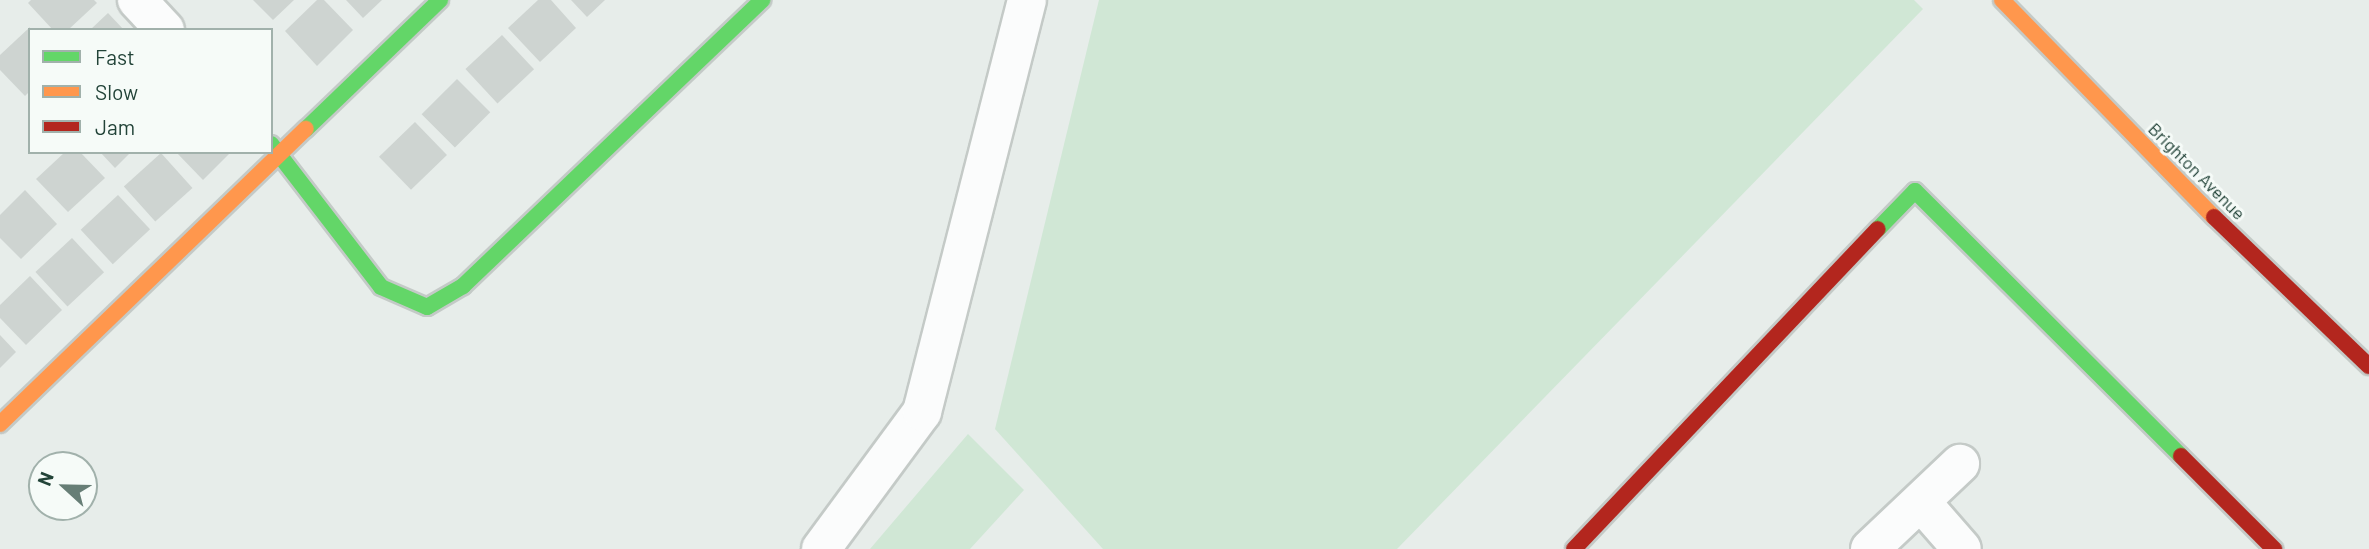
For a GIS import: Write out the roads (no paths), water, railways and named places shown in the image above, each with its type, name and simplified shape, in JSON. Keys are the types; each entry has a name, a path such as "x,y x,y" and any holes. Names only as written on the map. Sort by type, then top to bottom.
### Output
{"street":[{"path":"137,0 163,28"},
{"path":"440,0 276,149 382,287 427,307 463,286 762,0"},
{"path":"821,549 922,412 1027,0"},
{"name":"Brighton Avenue","path":"2002,0 2209,212 2369,366"},
{"path":"0,424 271,154"},
{"path":"1574,549 1915,191 2274,549"},
{"path":"1870,549 1961,464"},
{"path":"1920,502 1962,549"}]}
